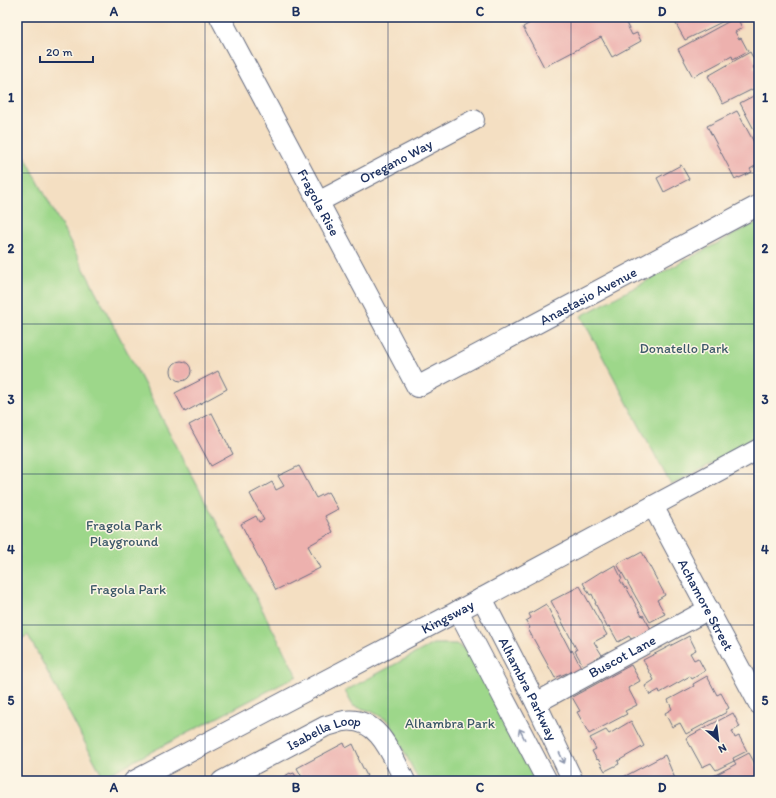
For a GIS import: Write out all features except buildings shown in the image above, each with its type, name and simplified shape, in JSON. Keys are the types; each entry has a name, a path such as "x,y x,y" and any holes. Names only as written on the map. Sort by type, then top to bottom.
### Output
{"street":[{"name":"Fragola Rise","path":"220,17 417,388"},
{"name":"Oregano Way","path":"318,202 474,120"},
{"name":"Anastasio Avenue","path":"417,388 759,205"},
{"name":"Kingsway","path":"134,781 458,611 759,449"},
{"name":"Achamore Street","path":"653,506 759,704"},
{"name":"Alhambra Parkway","path":"482,598 536,703 573,781"},
{"name":"Buscot Lane","path":"536,703 709,609"},
{"name":"Alhambra Parkway","path":"458,611 547,781"},
{"name":"Isabella Loop","path":"222,781 326,726 345,721 361,722 373,729 383,739 406,781"}],"green space":[{"name":"Fragola Park","path":"17,141 297,676 103,777 28,635 17,641"},
{"name":"Donatello Park","path":"759,221 759,439 671,485 581,316"},
{"name":"Alhambra Park","path":"433,644 456,644 475,655 541,781 419,781 389,721 371,711 353,706 345,691"}],"park label":[{"name":"Fragola Park Playground","path":"124,534"}]}
